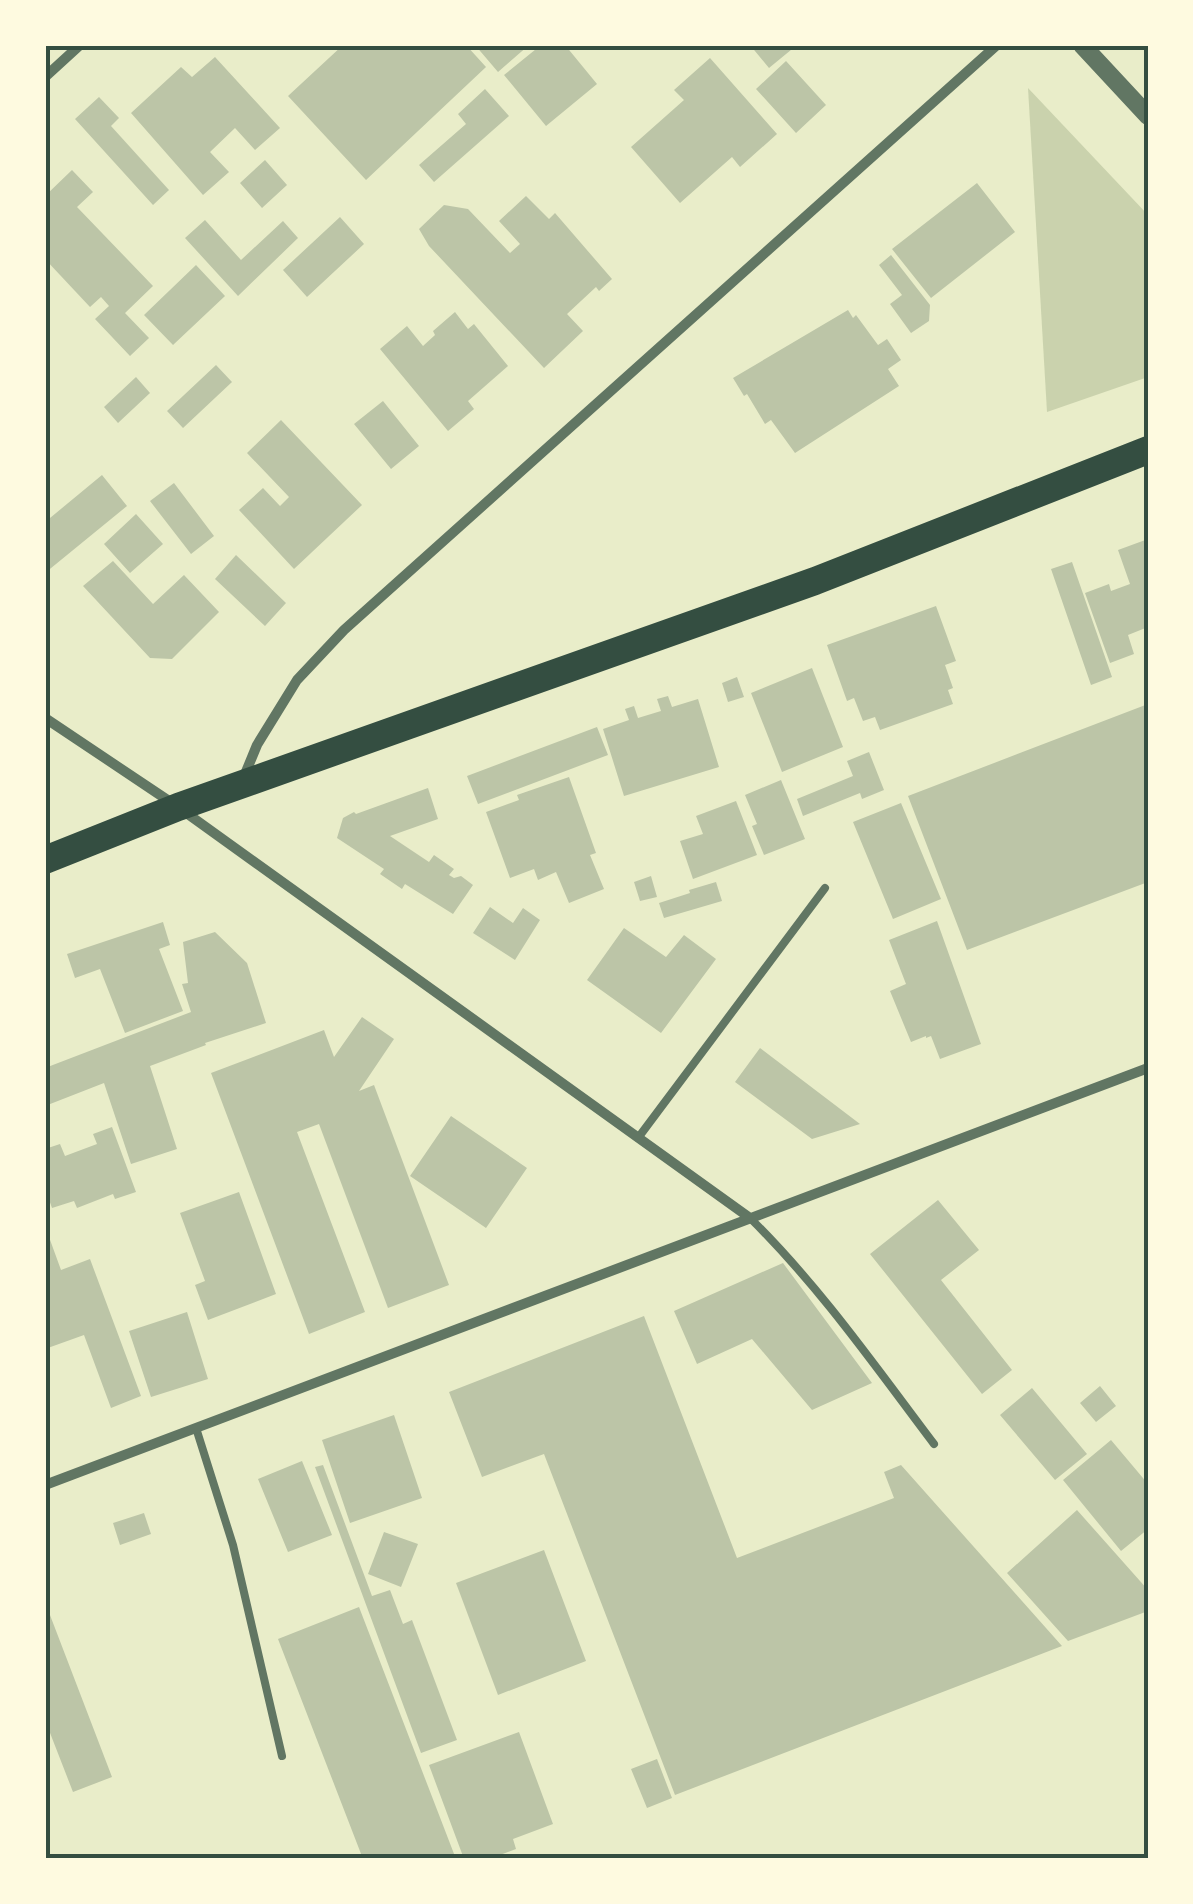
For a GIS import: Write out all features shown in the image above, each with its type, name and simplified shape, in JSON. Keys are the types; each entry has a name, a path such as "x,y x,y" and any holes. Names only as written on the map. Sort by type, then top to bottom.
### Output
{"highway":[{"path":"45,860 178,807 815,580 1148,450"}],"street":[{"path":"45,77 80,45"},
{"path":"240,785 257,745 298,680 344,630 997,45"},
{"path":"1082,45 1148,116"},
{"path":"45,718 178,807 750,1218"},
{"path":"45,1486 1148,1068"}],"lane":[{"path":"638,1138 824,888"},
{"path":"750,1218 820,1293 934,1444"},
{"path":"196,1428 233,1545 282,1756"}],"green space":[{"path":"1028,88 1148,215 1148,377 1047,412"}],"building":[{"path":"343,45 466,45 486,67 366,180 288,96"},
{"path":"475,45 529,45 498,72"},
{"path":"541,45 565,45 597,84 546,126 504,75"},
{"path":"750,45 797,45 769,68"},
{"path":"215,57 280,128 255,150 235,128 210,152 229,172 203,195 131,113 181,67 192,77"},
{"path":"710,58 777,134 740,167 732,157 680,203 631,147 684,100 674,90"},
{"path":"786,61 826,105 796,133 756,89"},
{"path":"485,89 509,116 434,182 419,165 466,124 458,114"},
{"path":"99,97 119,118 111,126 169,190 153,205 75,119"},
{"path":"265,160 287,185 262,208 240,183"},
{"path":"72,170 93,192 77,207 153,286 125,313 149,338 130,356 95,319 109,306 101,297 90,307 45,259 45,196"},
{"path":"977,183 1015,232 931,298 892,249"},
{"path":"526,196 549,219 555,213 612,279 599,291 596,287 567,314 583,331 544,368 429,246 419,229 444,205 468,209 510,253 520,244 499,221"},
{"path":"340,217 364,244 307,297 283,270"},
{"path":"205,220 241,260 283,221 298,238 238,296 185,238"},
{"path":"891,255 930,305 929,321 911,333 890,304 902,295 879,265"},
{"path":"196,265 225,296 173,345 144,315"},
{"path":"848,310 878,345 887,339 901,360 888,369 899,386 795,453 771,420 765,424 733,378"},
{"path":"455,312 468,329 474,324 508,366 468,401 474,409 448,431 380,349 407,326 423,346"},
{"path":"216,365 232,382 183,428 167,411"},
{"path":"136,377 150,393 118,423 104,407"},
{"path":"383,401 419,446 391,469 354,424"},
{"path":"281,420 362,505 294,569 239,510 263,488 280,506 289,497 247,453"},
{"path":"102,475 127,506 45,573 45,512 50,518"},
{"path":"174,483 214,536 191,554 150,501"},
{"path":"136,514 163,544 130,573 104,544"},
{"path":"1148,539 1148,627 1128,635 1134,654 1110,663 1085,593 1109,584 1111,591 1130,584 1118,550"},
{"path":"236,555 286,603 265,626 215,579"},
{"path":"113,561 153,604 184,575 219,612 172,659 150,658 83,586"},
{"path":"1072,562 1112,677 1091,685 1051,569"},
{"path":"936,606 956,661 945,665 953,688 948,690 953,704 880,730 875,717 863,721 854,698 847,701 827,645"},
{"path":"812,668 843,747 782,772 751,693"},
{"path":"737,677 744,697 728,702 722,683"},
{"path":"668,696 672,707 698,699 719,767 624,796 603,729 629,720 625,709 634,706 638,718 661,711 657,699"},
{"path":"1148,704 1148,882 967,950 908,796"},
{"path":"597,727 608,755 478,804 467,776"},
{"path":"869,752 884,790 862,799 860,793 803,816 797,799 853,776 847,761"},
{"path":"569,777 596,853 590,855 604,889 569,903 556,872 538,880 534,869 510,878 486,812 519,800 517,795"},
{"path":"781,780 805,839 764,855 745,795"},
{"path":"428,788 438,819 390,836 429,862 434,855 454,869 449,875 461,876 473,885 453,914 405,884 402,889 380,874 384,869 337,838 343,818"},
{"path":"736,801 757,855 693,879 680,841 703,834 696,816"},
{"path":"901,803 941,899 893,919 853,822"},
{"path":"651,876 657,897 640,901 634,882"},
{"path":"716,882 722,901 664,918 659,903"},
{"path":"490,907 513,923 523,908 540,920 515,960 473,933"},
{"path":"937,921 981,1044 940,1059 931,1036 911,1042 890,991 906,984 889,940"},
{"path":"163,922 170,945 159,949 183,1011 125,1033 100,969 75,978 67,954"},
{"path":"624,928 666,957 684,935 716,959 661,1033 587,980"},
{"path":"215,932 247,963 266,1023 150,1066 177,1149 131,1164 104,1083 45,1106 45,1068 191,1012 182,984 188,983 183,942"},
{"path":"362,1017 394,1039 359,1091 374,1085 449,1285 388,1308 319,1124 297,1132 365,1312 309,1334 211,1073 324,1030 334,1057"},
{"path":"760,1048 860,1124 812,1139 735,1082"},
{"path":"451,1116 527,1168 486,1228 410,1176"},
{"path":"112,1127 136,1192 115,1199 113,1194 77,1208 74,1201 52,1208 45,1188 45,1149 60,1144 65,1156 97,1144 93,1134"},
{"path":"239,1192 276,1294 208,1320 195,1285 205,1281 180,1213"},
{"path":"938,1200 979,1250 941,1280 1012,1370 982,1394 870,1254"},
{"path":"45,1226 61,1270 90,1259 141,1396 111,1408 84,1335 45,1349"},
{"path":"783,1263 872,1383 812,1410 752,1339 697,1364 674,1311"},
{"path":"187,1312 208,1379 151,1397 129,1331"},
{"path":"644,1316 737,1558 894,1498 884,1472 901,1465 1062,1646 675,1795 544,1454 482,1477 449,1392"},
{"path":"1100,1386 1116,1406 1096,1422 1080,1403"},
{"path":"1032,1388 1087,1454 1055,1480 1000,1415"},
{"path":"394,1415 422,1498 350,1523 322,1440"},
{"path":"1111,1440 1148,1484 1148,1529 1121,1551 1063,1480"},
{"path":"302,1461 332,1535 288,1552 258,1479"},
{"path":"323,1465 372,1596 390,1590 403,1624 412,1620 457,1740 421,1753 315,1467"},
{"path":"1077,1510 1148,1590 1148,1611 1068,1641 1007,1573"},
{"path":"144,1513 151,1534 120,1545 113,1523"},
{"path":"384,1532 418,1544 401,1587 368,1574"},
{"path":"544,1550 586,1661 498,1695 456,1583"},
{"path":"45,1602 112,1777 73,1792 45,1720"},
{"path":"359,1607 456,1859 363,1859 278,1639"},
{"path":"519,1732 553,1824 513,1839 516,1849 489,1859 464,1859 429,1765"},
{"path":"657,1759 672,1798 647,1808 631,1769"}]}
